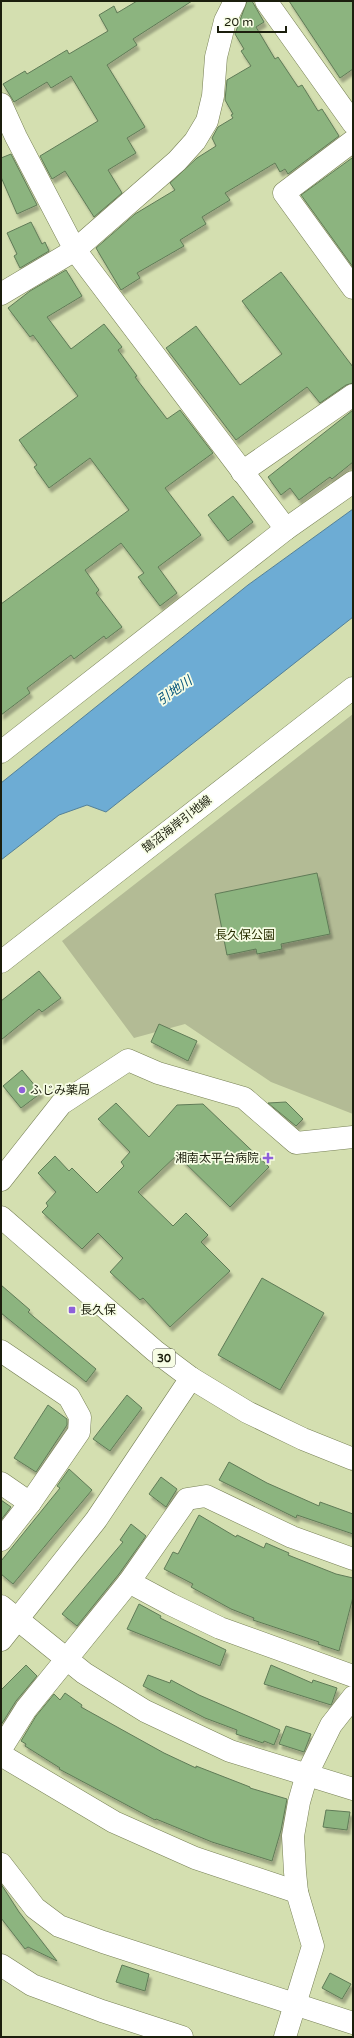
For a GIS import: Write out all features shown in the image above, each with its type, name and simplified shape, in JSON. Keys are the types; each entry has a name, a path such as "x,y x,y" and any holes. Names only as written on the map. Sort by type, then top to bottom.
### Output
{"street":[{"path":"1,294 75,250 177,161 194,141 206,121 213,96 216,57 225,22 235,1"},
{"path":"266,1 353,123"},
{"path":"1,104 8,140 75,250 286,529"},
{"path":"353,141 284,193 353,288"},
{"path":"242,472 353,395"},
{"path":"1,752 286,529 353,482"},
{"name":"鵠沼海岸引地線","path":"1,962 353,688"},
{"path":"1,1180 61,1104 128,1060 158,1074 244,1098 296,1143 353,1137"},
{"name":"30","path":"1,1217 155,1351 191,1378 247,1412 303,1439 353,1459"},
{"path":"1,1351 69,1397 80,1417 79,1432 30,1503 1,1540"},
{"path":"1,1640 9,1613 96,1520 191,1378"},
{"path":"1,1483 30,1503"},
{"path":"1,1749 26,1709 129,1582 187,1499 206,1496 292,1538 353,1560"},
{"path":"129,1582 220,1628 353,1676"},
{"path":"9,1613 84,1673 145,1711 230,1751 353,1789"},
{"path":"285,2037 313,1946 297,1892 293,1836 299,1802 307,1774 331,1725 353,1697"},
{"path":"1,1755 114,1822 195,1858 297,1892"},
{"path":"1,1864 35,1908 59,1926 103,1942 353,2023"},
{"path":"1,1965 32,1985 102,2011 182,2037"}],"green space":[{"name":"長久保公園","path":"353,714 353,1114 271,1082 185,1024 134,1038 62,941"}],"water":[{"name":"引地川","path":"353,509 353,617 106,812 87,805 59,815 1,860 1,783 248,585"}],"building":[{"path":"137,1 192,1 133,39 137,45 107,65 145,127 127,138 136,153 108,170 122,193 94,217 65,171 52,179 40,156 98,121 71,76 51,88 47,82 14,102 3,84 25,71 27,74 67,50 69,54 108,31 99,15 114,6 117,13"},
{"path":"247,1 252,1 264,22 256,27 275,59 278,57 298,87 302,85 318,111 322,109 339,136 288,174 285,169 280,172 275,163 225,193 230,200 202,217 206,224 180,240 184,246 137,273 140,278 121,290 96,248 135,214 175,190 170,183 197,158 216,146 212,138 218,127 233,118 231,115 233,114 225,100 227,80 251,66 241,51 244,49 235,34"},
{"path":"289,1 353,1 353,69 340,78"},
{"path":"11,154 37,205 17,214 1,177 1,158"},
{"path":"352,158 353,160 353,267 301,195"},
{"path":"31,222 42,244 45,242 49,251 20,268 14,256 17,254 7,233"},
{"path":"66,270 82,296 47,317 71,349 104,324 122,347 118,350 137,376 135,377 167,419 180,410 213,453 165,488 201,535 158,567 177,593 160,606 138,577 144,573 121,543 85,570 99,590 96,593 122,627 106,639 104,636 74,659 71,655 27,688 30,693 1,715 1,604 129,510 90,458 49,488 34,467 37,465 19,440 78,396 33,335 30,337 8,308 30,291"},
{"path":"281,272 353,367 353,383 346,385 320,403 307,387 236,440 166,348 196,326 240,385 282,354 242,301"},
{"path":"353,410 353,462 332,479 330,477 299,500 290,488 281,495 268,477"},
{"path":"233,496 253,522 228,541 208,515"},
{"path":"317,873 330,934 281,944 282,949 257,954 256,949 227,955 215,894"},
{"path":"39,971 61,998 42,1012 39,1009 1,1040 1,1001"},
{"path":"159,1024 197,1041 188,1061 151,1042"},
{"name":"ふじみ薬局","path":"22,1070 41,1093 21,1108 3,1086"},
{"path":"286,1102 303,1119 296,1126 268,1103"},
{"path":"116,1103 149,1137 177,1105 203,1104 269,1167 230,1207 177,1155 138,1192 173,1226 186,1213 208,1235 201,1242 230,1271 170,1327 143,1298 140,1300 110,1272 123,1258 98,1233 82,1249 42,1212 48,1206 46,1203 56,1192 38,1173 55,1156 69,1171 72,1168 97,1193 124,1166 121,1162 130,1152 98,1119"},
{"path":"262,1278 324,1313 280,1390 218,1355"},
{"path":"1,1285 30,1310 28,1312 96,1369 86,1382 1,1313"},
{"path":"127,1395 142,1408 110,1451 93,1439"},
{"path":"48,1405 67,1419 67,1425 36,1472 14,1458"},
{"path":"229,1462 267,1483 319,1506 320,1502 353,1514 353,1534 297,1515 296,1518 219,1480"},
{"path":"69,1469 92,1490 13,1584 1,1574 1,1561 60,1488 57,1486"},
{"path":"161,1477 177,1489 166,1507 149,1494"},
{"path":"1,1500 11,1507 1,1520"},
{"path":"199,1515 236,1537 237,1535 264,1548 266,1543 289,1553 288,1555 336,1574 353,1578 353,1597 339,1651 318,1644 319,1642 253,1620 254,1618 231,1609 191,1587 193,1584 164,1569 173,1552 178,1554"},
{"path":"131,1524 146,1536 119,1574 77,1626 62,1614 123,1542 120,1540"},
{"path":"139,1604 161,1616 160,1618 226,1650 220,1666 127,1629"},
{"path":"26,1665 37,1676 16,1701 1,1725 1,1690"},
{"path":"271,1665 312,1683 313,1680 337,1688 331,1705 264,1684"},
{"path":"148,1675 170,1683 171,1680 199,1695 280,1730 274,1745 236,1734 237,1730 205,1718 143,1686"},
{"path":"65,1693 82,1705 81,1707 164,1753 196,1768 196,1766 250,1788 287,1799 281,1830 272,1861 212,1842 156,1819 155,1820 59,1769 60,1768 25,1746 26,1744 21,1741 36,1716 54,1694 60,1700"},
{"path":"286,1726 311,1734 304,1752 279,1744"},
{"path":"326,1810 350,1812 347,1830 323,1827"},
{"path":"1,1884 19,1912 57,1961 28,1947 25,1949 1,1918"},
{"path":"122,1965 149,1974 145,1991 116,1982"},
{"path":"330,1973 351,1984 342,1999 322,1988"}],"place":[{"name":"ふじみ薬局","path":"22,1090"},
{"name":"湘南太平台病院","path":"268,1158"},
{"name":"長久保","path":"72,1310"}]}
